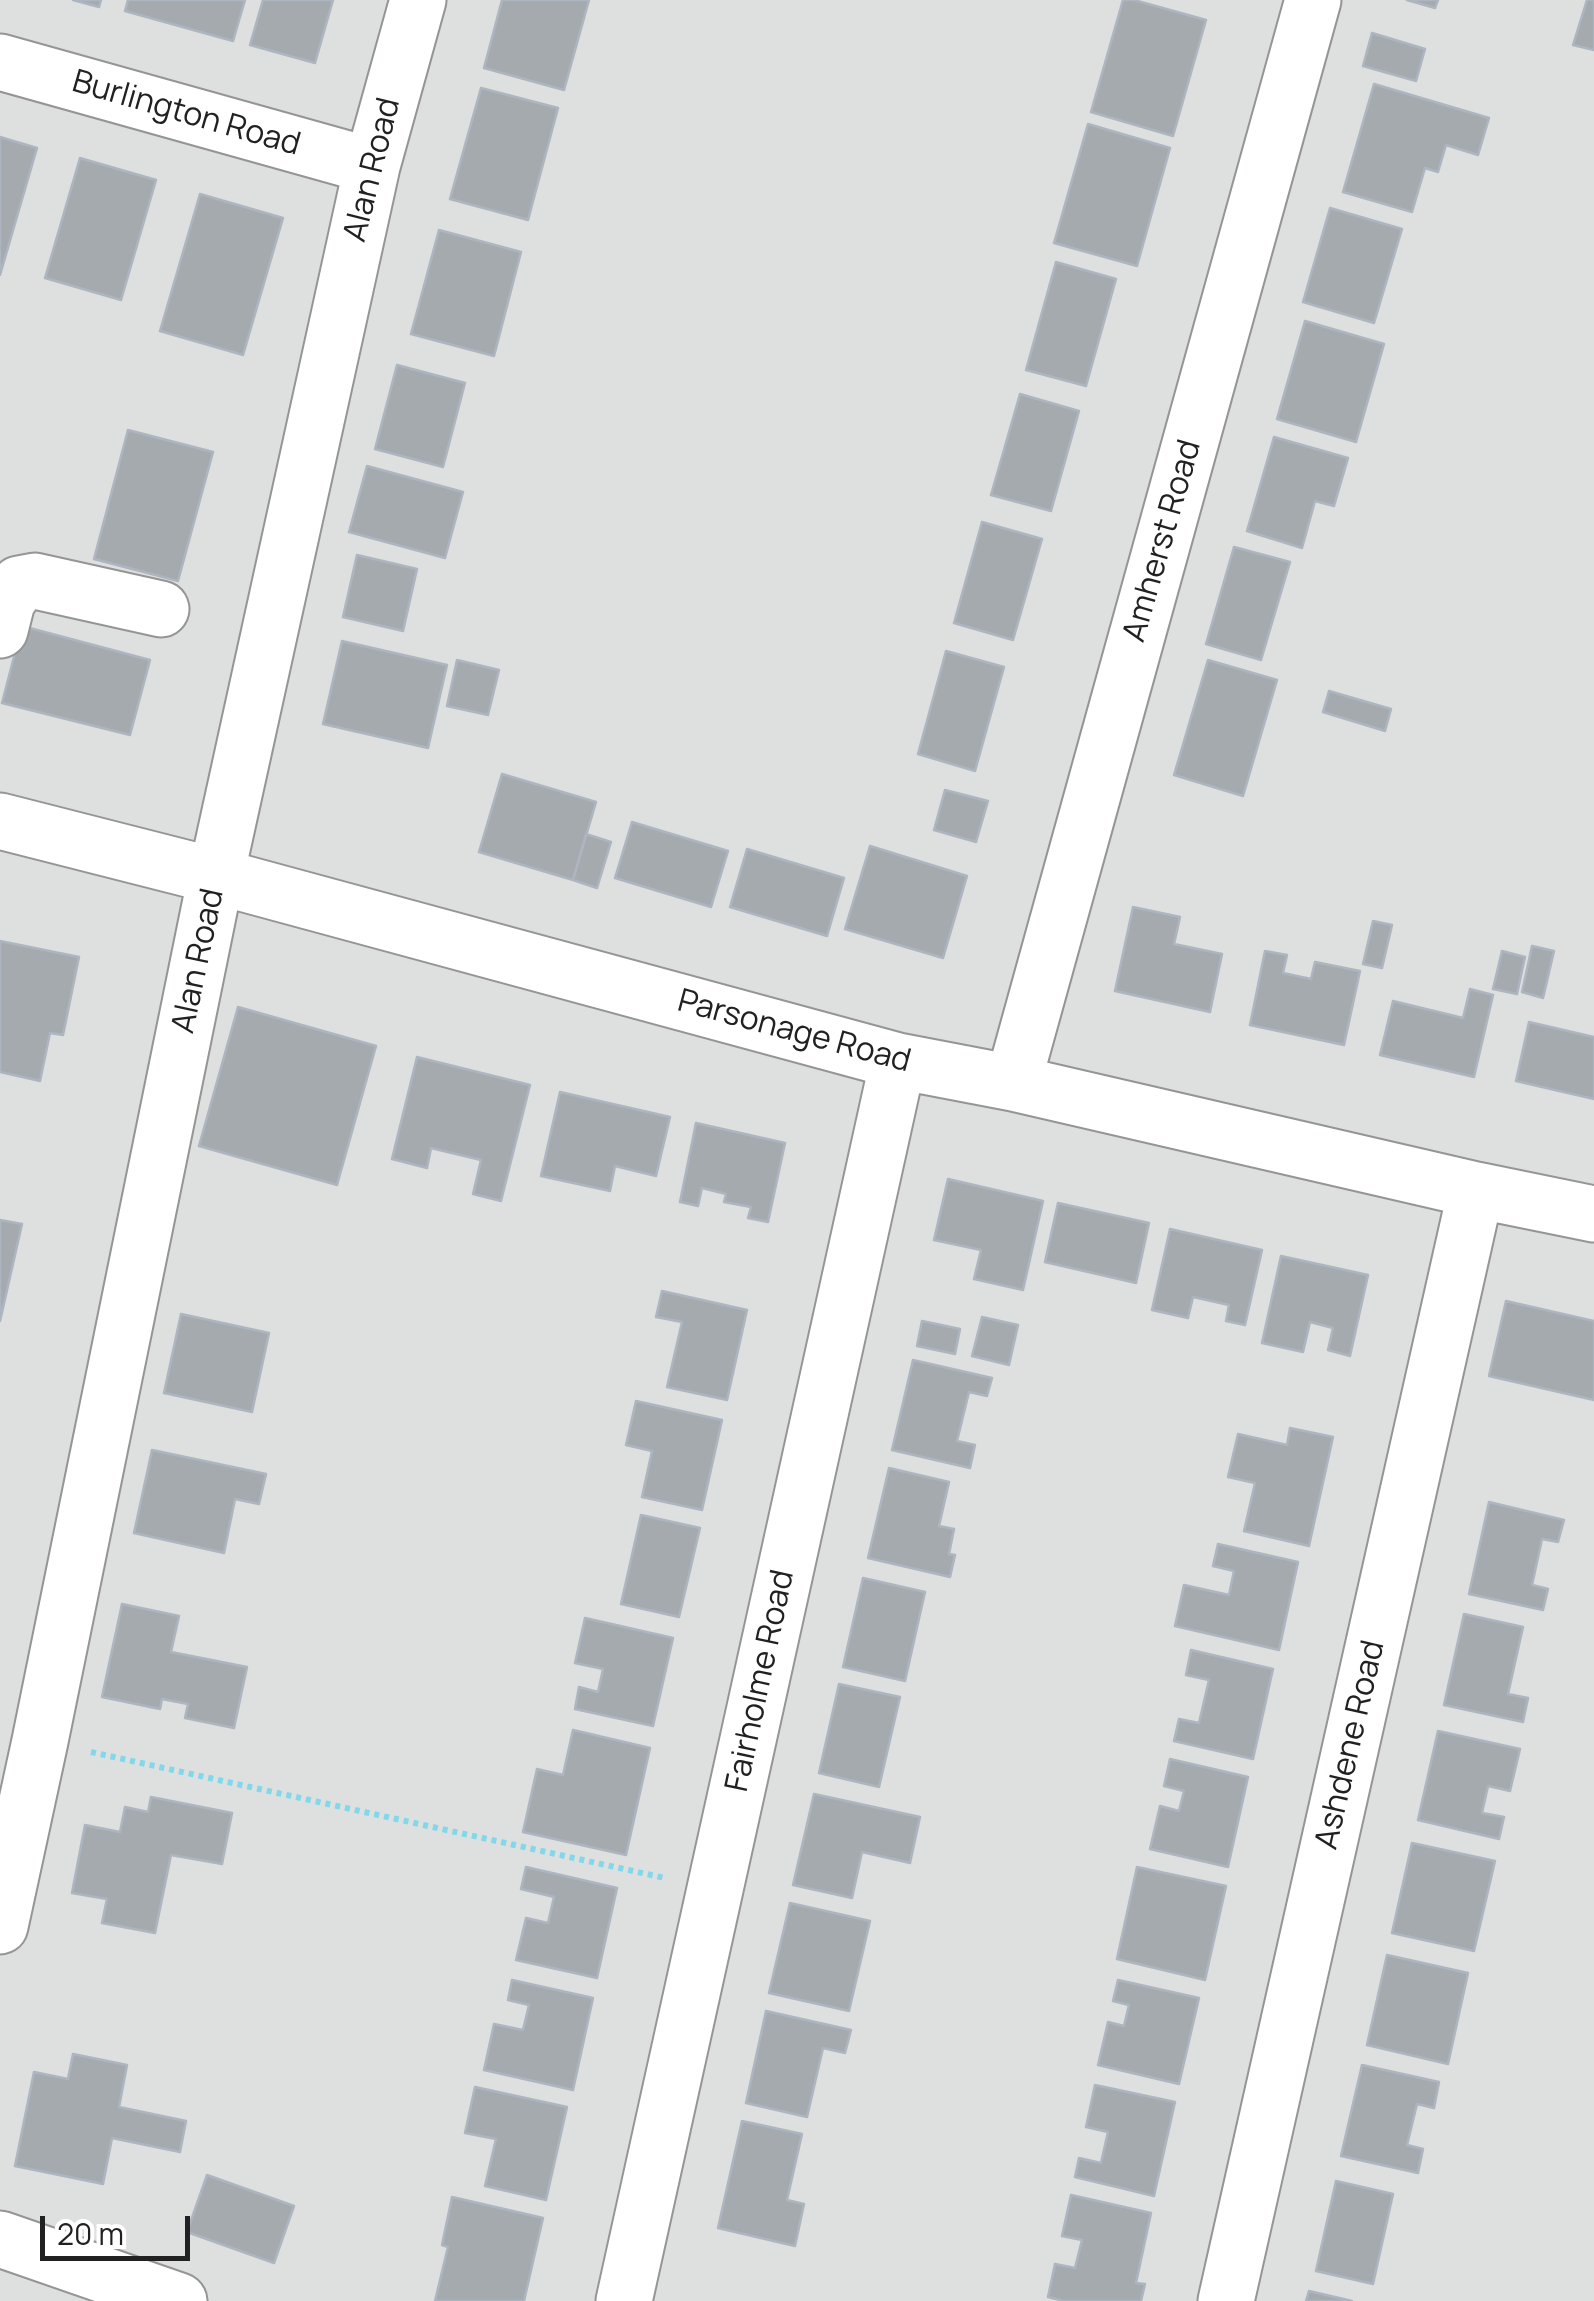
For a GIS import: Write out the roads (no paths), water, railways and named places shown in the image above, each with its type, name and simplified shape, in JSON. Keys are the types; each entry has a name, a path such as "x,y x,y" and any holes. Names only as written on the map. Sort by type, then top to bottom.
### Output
{"street":[{"name":"Alan Road","path":"0,1926 216,876 372,166 418,0"},
{"name":"Amherst Road","path":"1012,1083 1313,0"},
{"name":"Burlington Road","path":"0,62 372,166"},
{"path":"0,630 8,602 19,584 35,581 161,609"},
{"name":"Parsonage Road","path":"0,821 898,1061 1594,1214"},
{"name":"Fairholme Road","path":"624,2301 898,1061"},
{"name":"Ashdene Road","path":"1226,2301 1476,1190"},
{"path":"0,2239 179,2301"}]}
